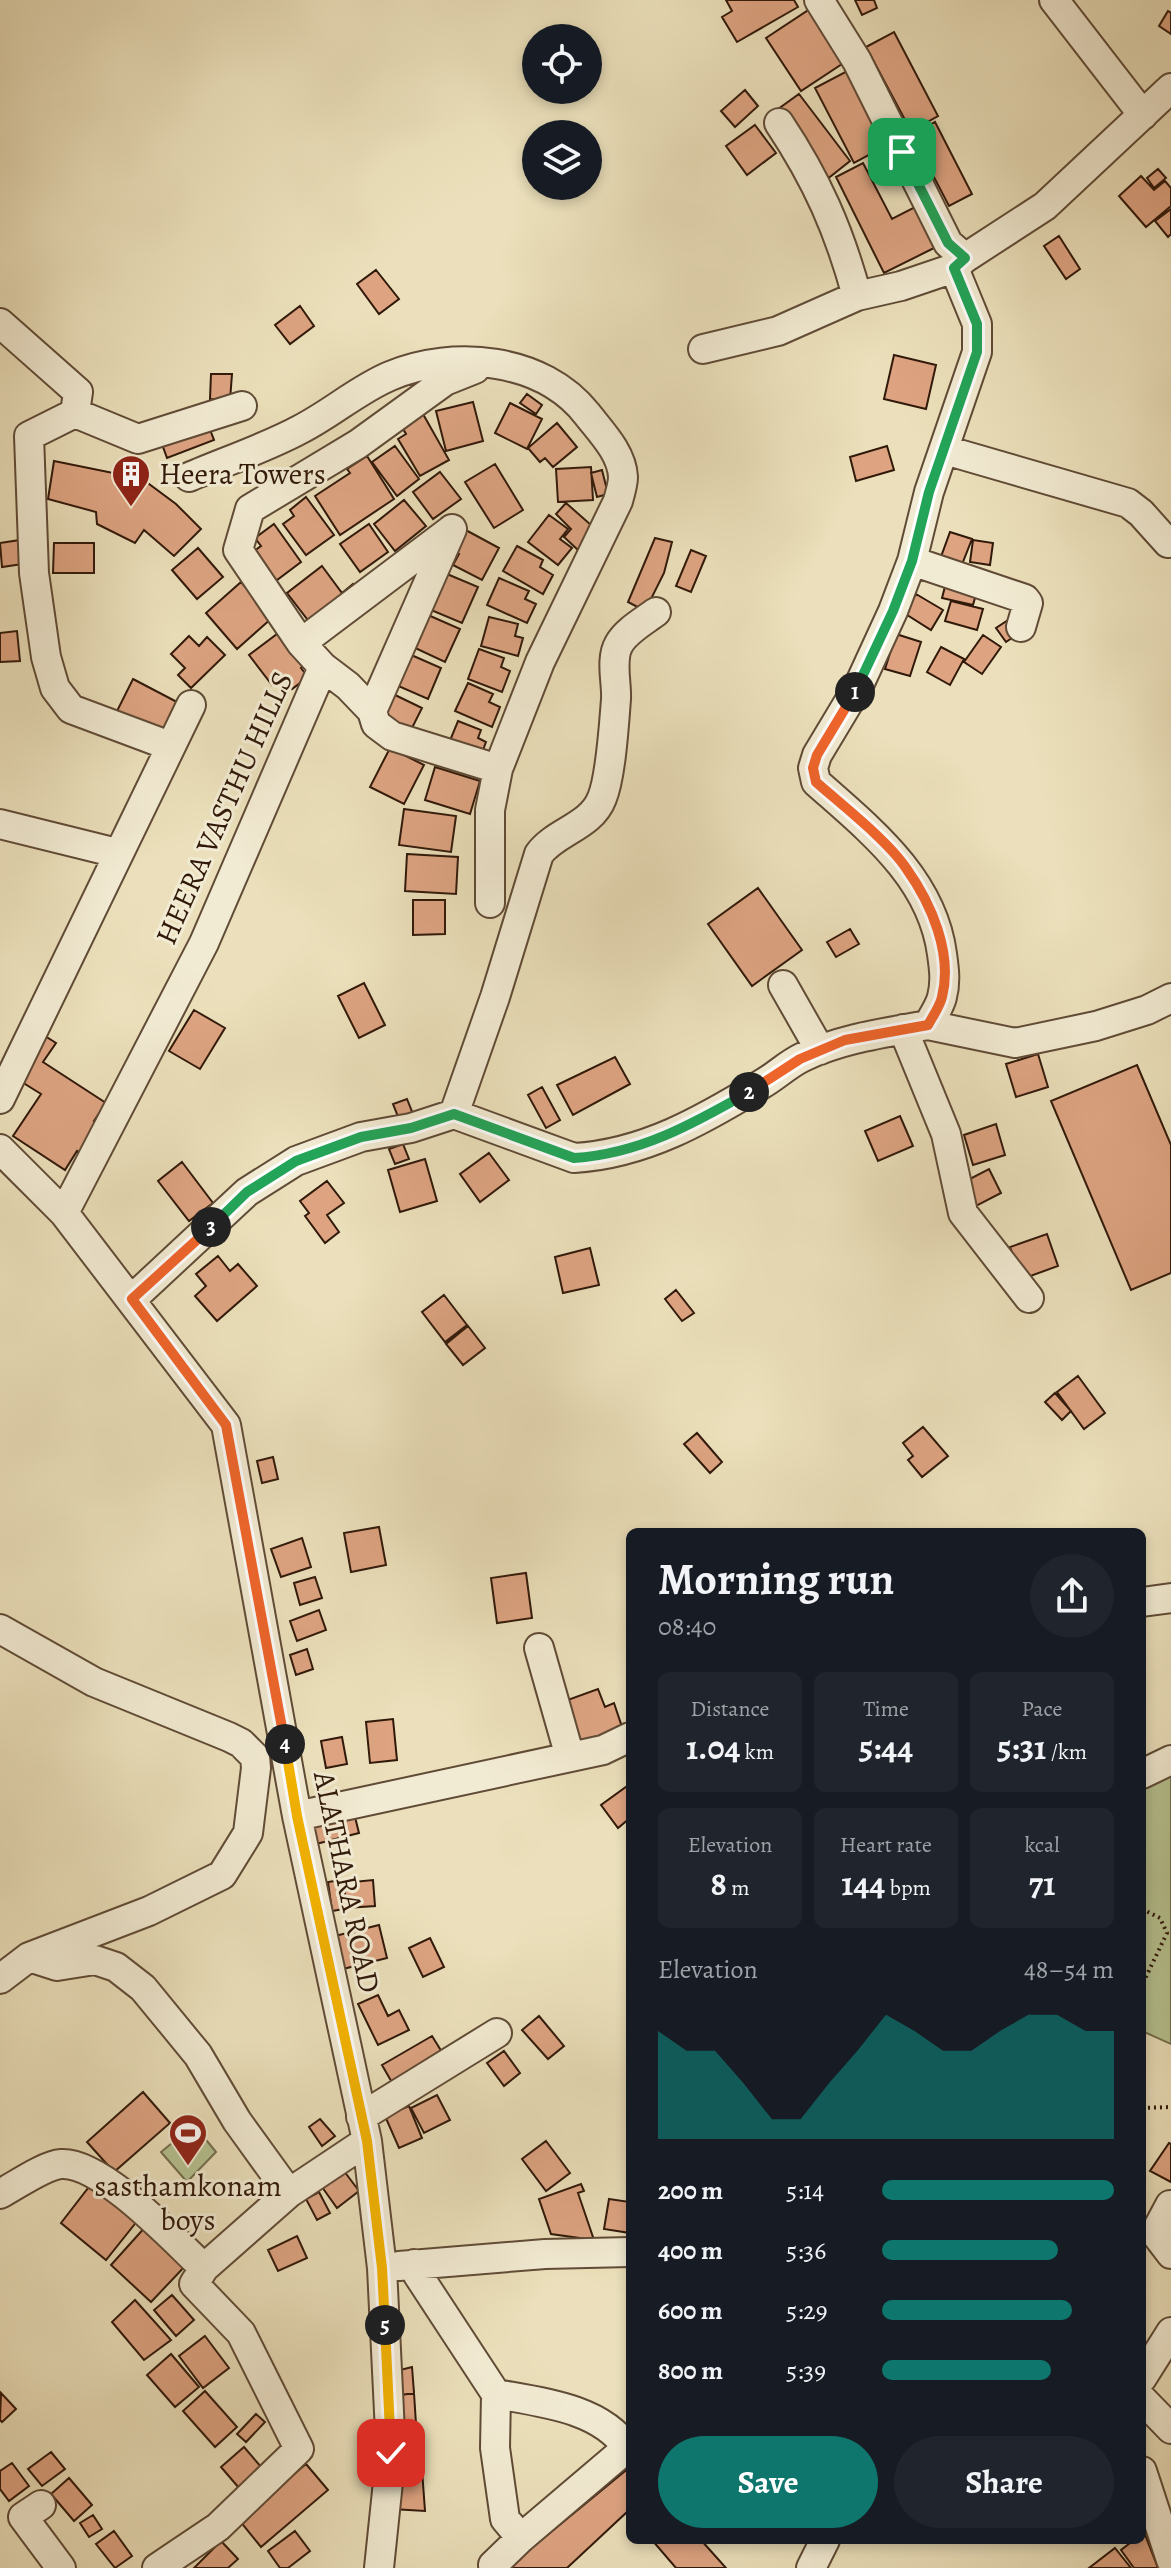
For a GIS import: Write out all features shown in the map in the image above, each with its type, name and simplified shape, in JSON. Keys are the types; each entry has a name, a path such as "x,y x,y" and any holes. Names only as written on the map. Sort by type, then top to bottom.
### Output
{"street":[{"path":"819,0 857,61 959,263 977,324 977,352 929,492 912,561 859,685 817,755 813,768 816,782 905,866 930,908 940,941 945,974 942,999 915,1027"},
{"path":"1054,0 1143,115"},
{"path":"703,349 778,331 857,296 901,286 959,263 1045,206 1171,88"},
{"path":"779,123 819,190 842,243 857,296"},
{"path":"0,323 78,392 75,413"},
{"path":"189,477 301,430 389,376 421,366 456,362 491,363 538,375 577,401 612,445 623,476 618,501 540,662 498,769 490,810 490,903"},
{"path":"323,667 301,643 238,550 242,527 250,509 358,444 445,381 491,363"},
{"path":"170,746 71,709 55,688 34,573 29,436 75,413 138,439 242,406"},
{"path":"945,450 1128,503 1168,543"},
{"path":"301,643 452,529 372,711"},
{"path":"912,561 1025,599 1028,603 1021,627"},
{"path":"454,1114 495,997 539,854 553,839 593,813 604,792 616,698 616,647 656,612"},
{"name":"HEERA VASTHU HILLS","path":"64,1213 204,943 323,667 348,686 372,711 376,724 392,736 498,769"},
{"path":"0,1099 191,705"},
{"path":"0,824 117,853"},
{"path":"783,985 820,1050"},
{"path":"132,1299 247,1192 296,1161 361,1137 411,1128 454,1114 574,1158 594,1157 633,1149 687,1128 800,1059 845,1040 915,1027 1015,1043 1096,1026 1147,1010 1171,998"},
{"path":"915,1027 946,1134 963,1213 1029,1298"},
{"name":"ALATHARA ROAD","path":"0,1149 64,1213 226,1425 297,1816 364,2129 382,2268 391,2453 379,2568"},
{"path":"1146,1601 1171,1598"},
{"path":"0,1629 94,1682 229,1737 255,1757 256,1768 248,1833 222,1875 149,1911 29,1957 0,1979"},
{"path":"539,1648 570,1757"},
{"path":"297,1816 603,1750 626,1739"},
{"path":"1146,1772 1171,1760"},
{"path":"29,1957 57,1966 95,1960 116,1967 143,1988 198,2055 237,2121 289,2193"},
{"path":"157,2568 218,2527 299,2449 241,2333 194,2284 204,2268 364,2129 497,2033"},
{"path":"0,2194 59,2164 81,2166 105,2178 204,2268"},
{"path":"1170,2205 1155,2233 1171,2254"},
{"path":"382,2268 545,2254 626,2252"},
{"path":"414,2264 418,2275 496,2394 495,2448 505,2519 521,2538"},
{"path":"1146,2372 1171,2332"},
{"path":"496,2394 543,2402 601,2422 618,2435 626,2447"},
{"path":"1146,2403 1171,2429"},
{"path":"495,2568 493,2565 521,2538 626,2449"},
{"path":"1146,2483 1171,2560"},
{"path":"41,2505 23,2517 61,2568"},
{"path":"811,2568 823,2544"}],"path":[{"path":"1146,1911 1160,1918 1167,1933 1146,1977"},
{"path":"1146,2108 1171,2107"}],"green space":[{"path":"1171,1772 1171,2044 1146,2033 1146,1783"},
{"name":"sasthamkonam boys","path":"194,2125 216,2152 187,2182 161,2152"}],"building":[{"path":"726,0 794,0 798,7 737,42 722,17 732,11"},
{"path":"855,0 874,0 877,8 862,15"},
{"path":"813,7 848,60 801,91 766,38"},
{"path":"1168,11 1171,13 1171,34 1159,26"},
{"path":"894,32 938,116 911,131 866,47"},
{"path":"853,68 893,142 854,163 815,88"},
{"path":"745,90 758,106 735,127 721,111"},
{"path":"799,94 850,161 826,180 774,112"},
{"path":"935,122 972,194 949,206 912,135"},
{"path":"755,125 776,153 747,175 726,146"},
{"path":"863,163 892,219 917,206 938,246 884,273 836,177"},
{"path":"1158,169 1166,178 1154,188 1147,178"},
{"path":"1141,176 1154,190 1165,181 1171,188 1171,206 1146,227 1119,196"},
{"path":"1171,209 1171,234 1168,237 1155,221"},
{"path":"1059,236 1080,269 1066,279 1044,246"},
{"path":"376,270 399,299 379,314 357,284"},
{"path":"300,306 314,326 290,344 275,325"},
{"path":"894,355 936,365 926,409 884,399"},
{"path":"211,374 232,374 230,400 210,399"},
{"path":"527,394 542,405 536,414 520,403"},
{"path":"473,402 483,441 446,451 436,411"},
{"path":"510,403 542,419 527,449 495,433"},
{"path":"423,414 449,460 420,476 398,439 406,434 402,427"},
{"path":"557,423 577,447 553,467 545,458 540,462 528,448"},
{"path":"209,427 214,440 167,458 162,444"},
{"path":"395,446 419,479 397,496 372,462"},
{"path":"887,446 894,470 856,481 850,457"},
{"path":"367,456 394,499 340,535 315,496 350,473 347,469"},
{"name":"Heera Towers","path":"54,461 128,476 125,487 131,492 145,481 176,504 201,529 174,556 144,530 135,543 97,524 96,512 48,499"},
{"path":"495,464 523,510 494,528 465,482"},
{"path":"591,467 593,500 558,502 556,469"},
{"path":"602,470 608,494 597,497 591,473"},
{"path":"440,472 461,499 433,519 413,492"},
{"path":"306,497 334,535 306,555 283,524 294,516 290,510"},
{"path":"404,500 426,526 395,551 374,524"},
{"path":"566,503 591,525 589,527 594,532 578,550 564,537 571,529 556,514"},
{"path":"549,515 568,529 560,539 572,548 558,565 528,542"},
{"path":"274,524 301,562 269,586 247,556 261,546 255,538"},
{"path":"369,524 388,552 360,572 340,544"},
{"path":"462,528 499,548 482,580 453,565 459,554 451,550"},
{"path":"950,532 972,539 959,572 938,565"},
{"path":"655,538 672,542 664,573 645,611 628,602"},
{"path":"20,540 23,564 2,567 0,543"},
{"path":"973,540 993,543 990,565 970,562"},
{"path":"54,543 94,543 94,573 53,573"},
{"path":"517,546 543,560 540,567 553,575 543,594 503,571"},
{"path":"198,548 223,577 197,599 172,570"},
{"path":"691,550 706,556 691,592 676,586"},
{"path":"322,566 342,593 353,584 359,593 314,628 287,593"},
{"path":"447,574 478,587 462,623 431,610"},
{"path":"499,578 529,591 525,599 536,604 527,623 487,605"},
{"path":"947,579 978,587 973,605 942,598"},
{"path":"241,582 272,618 237,649 206,613"},
{"path":"916,594 943,610 931,630 904,613"},
{"path":"951,601 983,609 977,630 945,621"},
{"path":"428,615 460,629 445,662 413,647"},
{"path":"489,617 518,624 515,636 523,638 518,656 481,646"},
{"path":"1008,620 1018,634 1006,642 996,628"},
{"path":"285,628 310,661 301,668 308,677 292,689 282,676 272,685 249,655"},
{"path":"17,631 20,661 0,662 0,633"},
{"path":"896,634 921,642 910,676 885,669"},
{"path":"983,635 1001,647 982,674 964,662"},
{"path":"189,636 199,646 207,637 225,655 191,688 178,675 185,668 171,654"},
{"path":"941,647 964,659 950,685 927,672"},
{"path":"479,649 504,658 501,667 510,671 502,692 468,679"},
{"path":"409,654 441,668 428,699 396,685"},
{"path":"133,679 177,702 161,735 116,713"},
{"path":"468,683 493,694 489,702 500,707 492,727 455,711"},
{"path":"393,694 422,708 408,736 380,722"},
{"path":"458,721 481,730 478,738 486,742 481,755 449,743"},
{"path":"390,748 424,765 404,804 370,787"},
{"path":"435,767 480,781 470,814 425,800"},
{"path":"404,809 456,816 451,852 399,845"},
{"path":"407,854 458,857 456,894 405,891"},
{"path":"758,888 802,950 752,986 708,924"},
{"path":"413,900 445,900 445,934 413,935"},
{"path":"850,929 859,944 836,957 827,942"},
{"path":"364,983 385,1025 359,1038 338,996"},
{"path":"194,1010 225,1028 200,1069 169,1051"},
{"path":"45,1036 56,1043 43,1062 106,1103 94,1121 105,1128 86,1157 77,1151 65,1170 13,1136 41,1094 17,1079"},
{"path":"1038,1054 1048,1087 1016,1097 1006,1064"},
{"path":"615,1057 630,1084 573,1115 557,1085"},
{"path":"1137,1065 1171,1145 1171,1273 1131,1290 1051,1101"},
{"path":"542,1087 560,1120 546,1128 528,1095"},
{"path":"407,1099 413,1114 399,1119 393,1104"},
{"path":"900,1116 913,1146 878,1161 865,1131"},
{"path":"996,1124 1005,1155 973,1165 964,1135"},
{"path":"403,1144 409,1159 395,1164 389,1149"},
{"path":"489,1153 509,1180 480,1202 460,1174"},
{"path":"425,1159 437,1201 400,1212 388,1170"},
{"path":"182,1162 213,1203 189,1221 158,1181"},
{"path":"989,1169 1001,1193 974,1207 962,1183"},
{"path":"327,1181 344,1203 327,1215 339,1232 325,1243 305,1216 309,1213 300,1201"},
{"path":"1047,1234 1058,1266 1022,1279 1010,1247"},
{"path":"590,1248 599,1285 563,1293 555,1257"},
{"path":"218,1256 230,1271 238,1264 257,1286 217,1321 195,1296 206,1286 196,1274"},
{"path":"676,1290 694,1313 682,1321 665,1299"},
{"path":"444,1295 467,1325 445,1342 422,1312"},
{"path":"468,1326 485,1348 463,1365 446,1344"},
{"path":"1078,1376 1105,1413 1084,1429 1057,1392"},
{"path":"1055,1393 1071,1411 1062,1420 1045,1402"},
{"path":"923,1427 948,1456 922,1477 908,1460 913,1456 903,1443"},
{"path":"697,1433 722,1462 710,1473 684,1444"},
{"path":"273,1457 278,1479 262,1483 257,1461"},
{"path":"379,1527 386,1565 351,1572 344,1533"},
{"path":"302,1538 311,1567 281,1577 271,1549"},
{"path":"526,1573 532,1618 497,1623 491,1578"},
{"path":"315,1577 322,1598 300,1605 294,1583"},
{"path":"319,1610 326,1630 297,1641 290,1621"},
{"path":"307,1649 313,1669 296,1675 290,1655"},
{"path":"598,1689 605,1707 614,1703 623,1730 577,1746 562,1702"},
{"path":"393,1719 397,1760 370,1763 366,1722"},
{"path":"342,1737 347,1764 326,1768 321,1741"},
{"path":"626,1787 626,1821 618,1828 601,1805"},
{"path":"353,1809 359,1833 316,1844 310,1820"},
{"path":"341,1880 344,1909 332,1911 328,1882"},
{"path":"373,1880 375,1906 346,1908 344,1883"},
{"path":"379,1925 387,1958 343,1969 335,1936"},
{"path":"430,1938 444,1967 423,1977 409,1948"},
{"path":"378,1995 388,2016 399,2010 409,2030 378,2045 358,2004"},
{"path":"539,2016 564,2046 548,2059 522,2030"},
{"path":"432,2036 445,2057 394,2086 382,2065"},
{"path":"504,2051 520,2073 504,2086 487,2063"},
{"path":"143,2092 170,2123 114,2172 87,2142"},
{"path":"437,2095 450,2120 424,2133 411,2108"},
{"path":"409,2106 422,2138 399,2148 385,2116"},
{"path":"320,2119 335,2136 322,2146 309,2127"},
{"path":"546,2141 570,2173 546,2191 522,2159"},
{"path":"1171,2144 1171,2182 1150,2171"},
{"path":"344,2171 359,2191 337,2208 322,2187"},
{"path":"92,2183 138,2220 106,2260 61,2223"},
{"path":"581,2184 584,2191 578,2193 594,2240 551,2234 539,2199"},
{"path":"319,2192 330,2213 317,2220 306,2199"},
{"path":"609,2199 626,2201 626,2232 604,2229"},
{"path":"147,2225 188,2263 151,2302 111,2265"},
{"path":"297,2236 307,2258 278,2271 268,2250"},
{"path":"172,2295 194,2320 176,2336 154,2310"},
{"path":"135,2300 171,2340 144,2360 112,2322"},
{"path":"205,2336 229,2368 203,2388 179,2356"},
{"path":"171,2354 199,2387 175,2407 147,2375"},
{"path":"412,2367 414,2393 395,2396 396,2371"},
{"path":"205,2391 237,2427 215,2447 183,2411"},
{"path":"1,2393 16,2409 2,2422 0,2420"},
{"path":"414,2393 416,2424 397,2426 395,2396"},
{"path":"256,2414 265,2422 246,2442 237,2434"},
{"path":"416,2424 417,2445 398,2448 397,2426"},
{"path":"244,2447 268,2475 245,2495 221,2467"},
{"path":"51,2452 65,2469 42,2486 28,2469"},
{"path":"397,2452 421,2456 425,2511 392,2509"},
{"path":"12,2463 29,2486 9,2501 0,2489 0,2471"},
{"path":"306,2464 328,2490 261,2547 239,2520"},
{"path":"626,2470 626,2513 567,2568 507,2568"},
{"path":"69,2478 92,2505 74,2521 51,2494"},
{"path":"93,2515 102,2529 89,2537 80,2523"},
{"path":"114,2531 132,2556 115,2568 96,2544"},
{"path":"295,2531 310,2551 288,2568 280,2568 268,2551"},
{"path":"1146,2537 1158,2568 1134,2568 1121,2550 1129,2544 1146,2544"},
{"path":"221,2541 238,2559 228,2568 194,2568"},
{"path":"655,2544 705,2544 726,2568 676,2568"},
{"path":"1115,2548 1131,2568 1089,2568"}],"place":[{"name":"Heera Towers","path":"131,508"},
{"name":"sasthamkonam boys","path":"188,2167"}],"route":[{"path":"391,2453 382,2268 367,2141 297,1816 226,1425 132,1299 247,1192 296,1161 361,1137 411,1128 454,1114 574,1158 594,1157 633,1149 687,1128 800,1059 845,1040 928,1025 942,999 945,974 940,941 930,908 905,866 816,782 813,768 817,755 859,685 893,611 912,561 929,492 977,352 977,324 954,268 965,258 948,243 902,152"}]}
